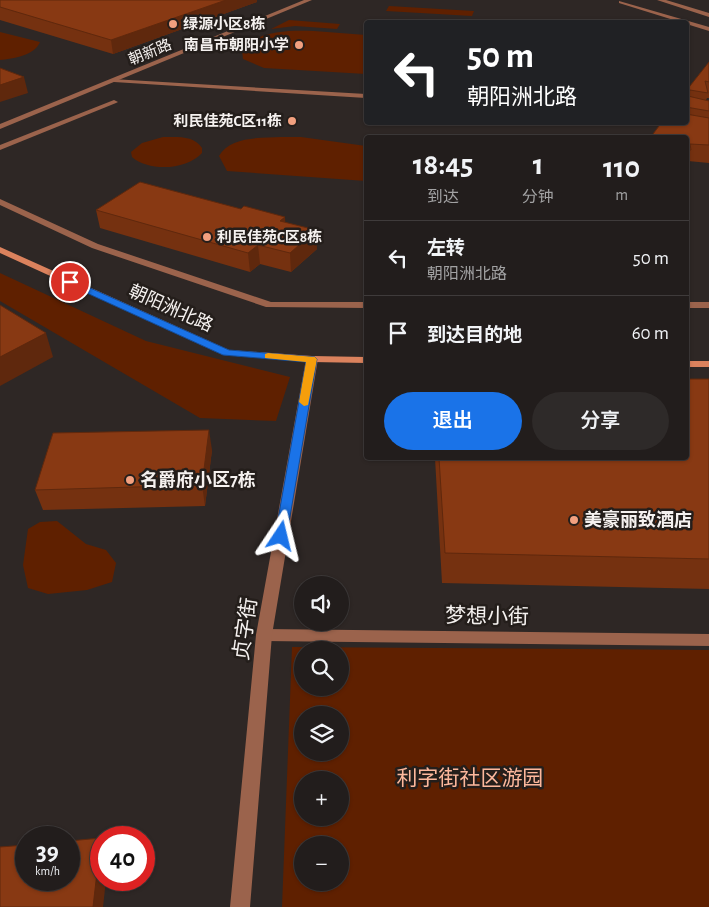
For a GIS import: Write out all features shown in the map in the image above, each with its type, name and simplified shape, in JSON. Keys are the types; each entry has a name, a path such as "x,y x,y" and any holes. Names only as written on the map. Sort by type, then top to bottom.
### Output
{"main road":[{"name":"朝阳洲北路","path":"0,250 227,353 312,359 364,360"},
{"path":"689,364 709,364"}],"street":[{"name":"朝新路","path":"0,127 309,0"},
{"path":"660,0 709,15"},
{"path":"621,2 682,20"},
{"path":"689,22 709,28"},
{"path":"114,80 364,96"},
{"path":"0,148 114,102"},
{"path":"666,125 709,132"},
{"path":"0,202 95,246 270,305 364,305"},
{"path":"689,305 709,305"},
{"name":"贞字街","path":"240,907 264,635 312,359"},
{"name":"梦想小街","path":"264,635 709,640"}],"green space":[{"path":"389,6 474,11 472,16 386,11"},
{"path":"289,20 340,24 337,29 295,26 271,29"},
{"path":"285,31 364,35 364,74 264,68 243,59 242,50 256,38"},
{"path":"0,32 40,42 29,53 0,60"},
{"path":"163,137 190,139 199,144 202,148 202,153 187,163 168,167 148,165 132,157 131,152 142,143"},
{"path":"301,137 364,146 364,181 227,171 219,156 224,149 238,141 255,138"},
{"path":"0,273 146,341 290,377 276,421 200,418 0,301"},
{"path":"57,521 86,544 106,550 116,563 112,582 87,590 48,594 28,588 23,565 28,529 40,522"},
{"name":"利字街社区游园","path":"292,647 294,647 294,696 349,696 349,647 709,650 709,907 282,907"}],"building":[{"path":"0,0 226,0 111,40 0,7"},
{"path":"709,62 709,82 705,81 708,93 690,90 689,93 689,87"},
{"path":"0,68 24,77 0,85"},
{"path":"689,96 709,101 709,111 689,108"},
{"path":"689,115 709,118 709,145 690,144 691,150 689,150 689,135 652,135 660,125 689,125"},
{"path":"140,182 241,209 244,206 285,217 280,221 316,230 290,253 258,245 248,253 96,210"},
{"path":"0,305 46,333 0,357"},
{"name":"美豪丽致酒店","path":"689,379 709,379 709,559 445,553 439,460 689,460"},
{"path":"209,430 202,485 35,490 53,433"},
{"path":"90,839 90,891 95,891 93,907 0,907 0,847 15,846 15,891 80,891 80,840"}],"slow traffic":[{"path":"268,356 312,359 304,402"}],"place":[{"name":"绿源小区8栋","path":"173,24"},
{"name":"南昌市朝阳小学","path":"299,45"},
{"name":"利民佳苑C区11栋","path":"292,121"},
{"name":"利民佳苑C区8栋","path":"207,237"},
{"name":"名爵府小区7栋","path":"130,480"},
{"name":"美豪丽致酒店","path":"574,520"}],"route":[{"path":"70,282 227,353 312,359 281,536"}]}
